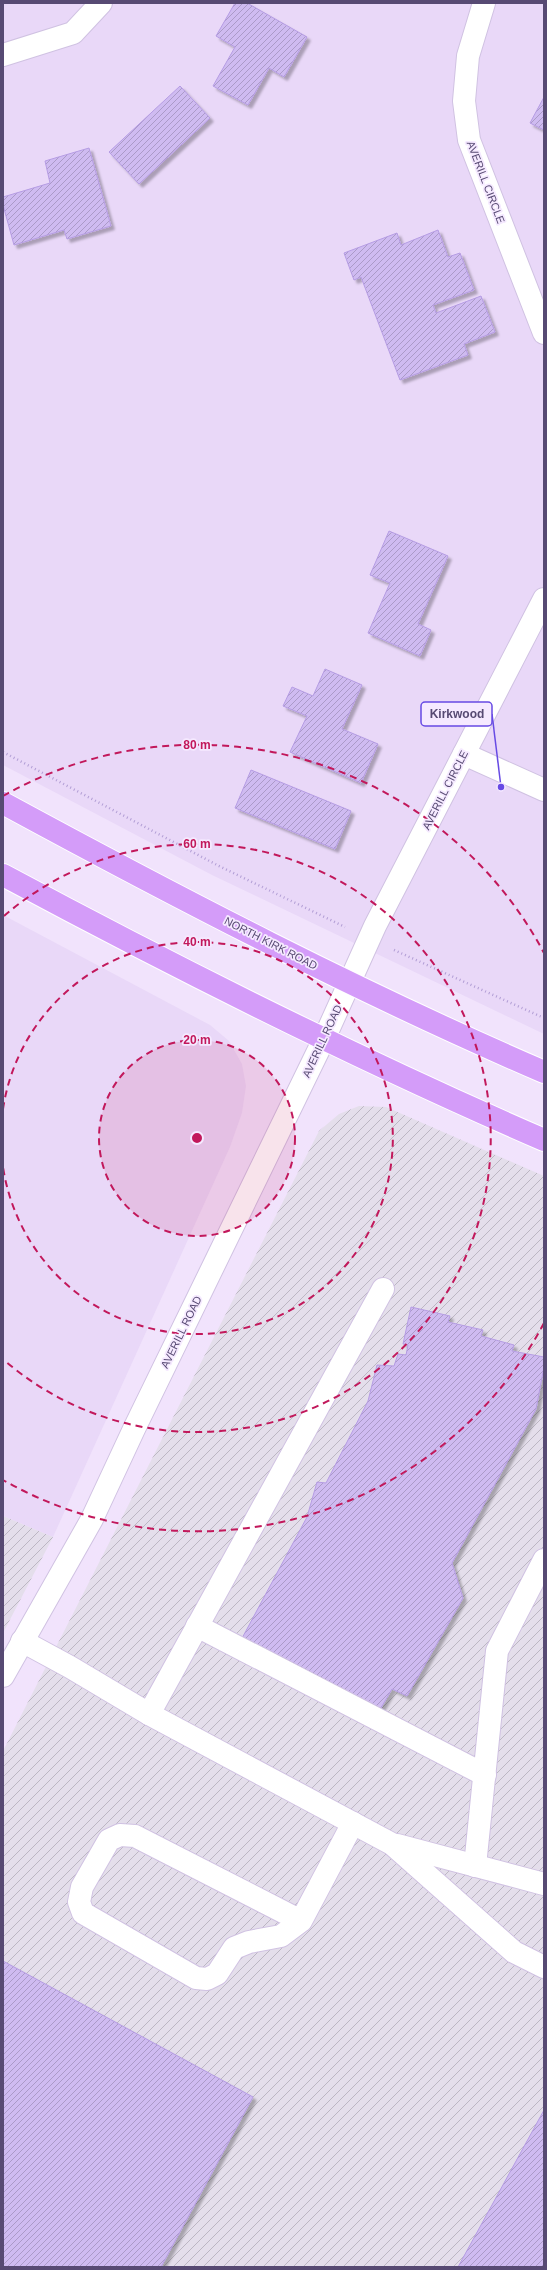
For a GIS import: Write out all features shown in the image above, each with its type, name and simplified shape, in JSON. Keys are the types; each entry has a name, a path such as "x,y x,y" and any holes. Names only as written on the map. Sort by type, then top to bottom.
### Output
{"main road":[{"name":"NORTH KIRK ROAD","path":"3,803 140,877 349,983 544,1072"},
{"path":"3,875 142,949 379,1066 544,1140"}],"street":[{"path":"3,56 74,33 101,3"},
{"name":"AVERILL CIRCLE","path":"484,3 468,56 464,101 469,140 544,333"},
{"name":"AVERILL CIRCLE","path":"349,983 375,926 544,599"},
{"path":"464,754 544,790"},
{"name":"AVERILL ROAD","path":"3,1676 92,1519 134,1429 324,1039 349,983"},
{"path":"149,1714 383,1289"},
{"path":"476,1866 498,1651 544,1560"},
{"path":"197,1626 485,1775"},
{"path":"22,1641 70,1667 149,1714 392,1844 514,1952 544,1967"},
{"path":"301,1921 135,1836 120,1835 110,1840 82,1887 79,1902 83,1913 196,1978 207,1979 217,1974 234,1948 249,1942 281,1936 301,1921 353,1823"},
{"path":"392,1844 544,1884"}],"path":[{"path":"3,752 219,866 333,921"},
{"path":"408,957 544,1018"}],"shaded area":[{"path":"3,3 544,3 544,1034 212,875 3,765"},
{"path":"3,915 210,1025 229,1041 242,1064 246,1086 242,1113 230,1147 53,1537 3,1516"},
{"path":"359,1106 386,1107 544,1176 544,2267 3,2267 3,1751 319,1131 339,1114"},
{"path":"3,1516 53,1537 3,1633"}],"building":[{"path":"235,3 247,3 307,37 284,77 269,68 248,105 213,86 235,47 216,36"},
{"path":"180,86 210,118 139,184 109,152"},
{"path":"544,97 544,130 530,123"},
{"path":"89,148 111,226 67,239 64,230 14,245 3,205 3,197 50,183 45,161"},
{"path":"438,230 448,257 460,253 474,290 433,305 436,313 481,296 495,332 464,344 468,355 400,380 361,277 354,280 344,253 397,233 401,245"},
{"path":"389,531 448,556 418,624 431,630 420,656 368,633 390,583 370,575"},
{"path":"325,669 362,685 342,729 378,744 361,783 290,752 307,716 283,706 292,687 313,696"},
{"path":"251,770 351,811 335,849 235,808"},
{"path":"411,1307 450,1316 448,1322 483,1330 481,1336 514,1345 512,1351 544,1357 544,1367 536,1409 452,1563 463,1598 407,1696 392,1689 378,1713 240,1642 307,1517 317,1482 326,1483 368,1401 377,1365 394,1366 398,1354 406,1355 408,1345 403,1344"},
{"path":"3,1961 253,2097 161,2267 3,2267"},
{"path":"544,2110 544,2267 458,2267"}],"place":[{"name":"Kirkwood","path":"501,787"}]}
